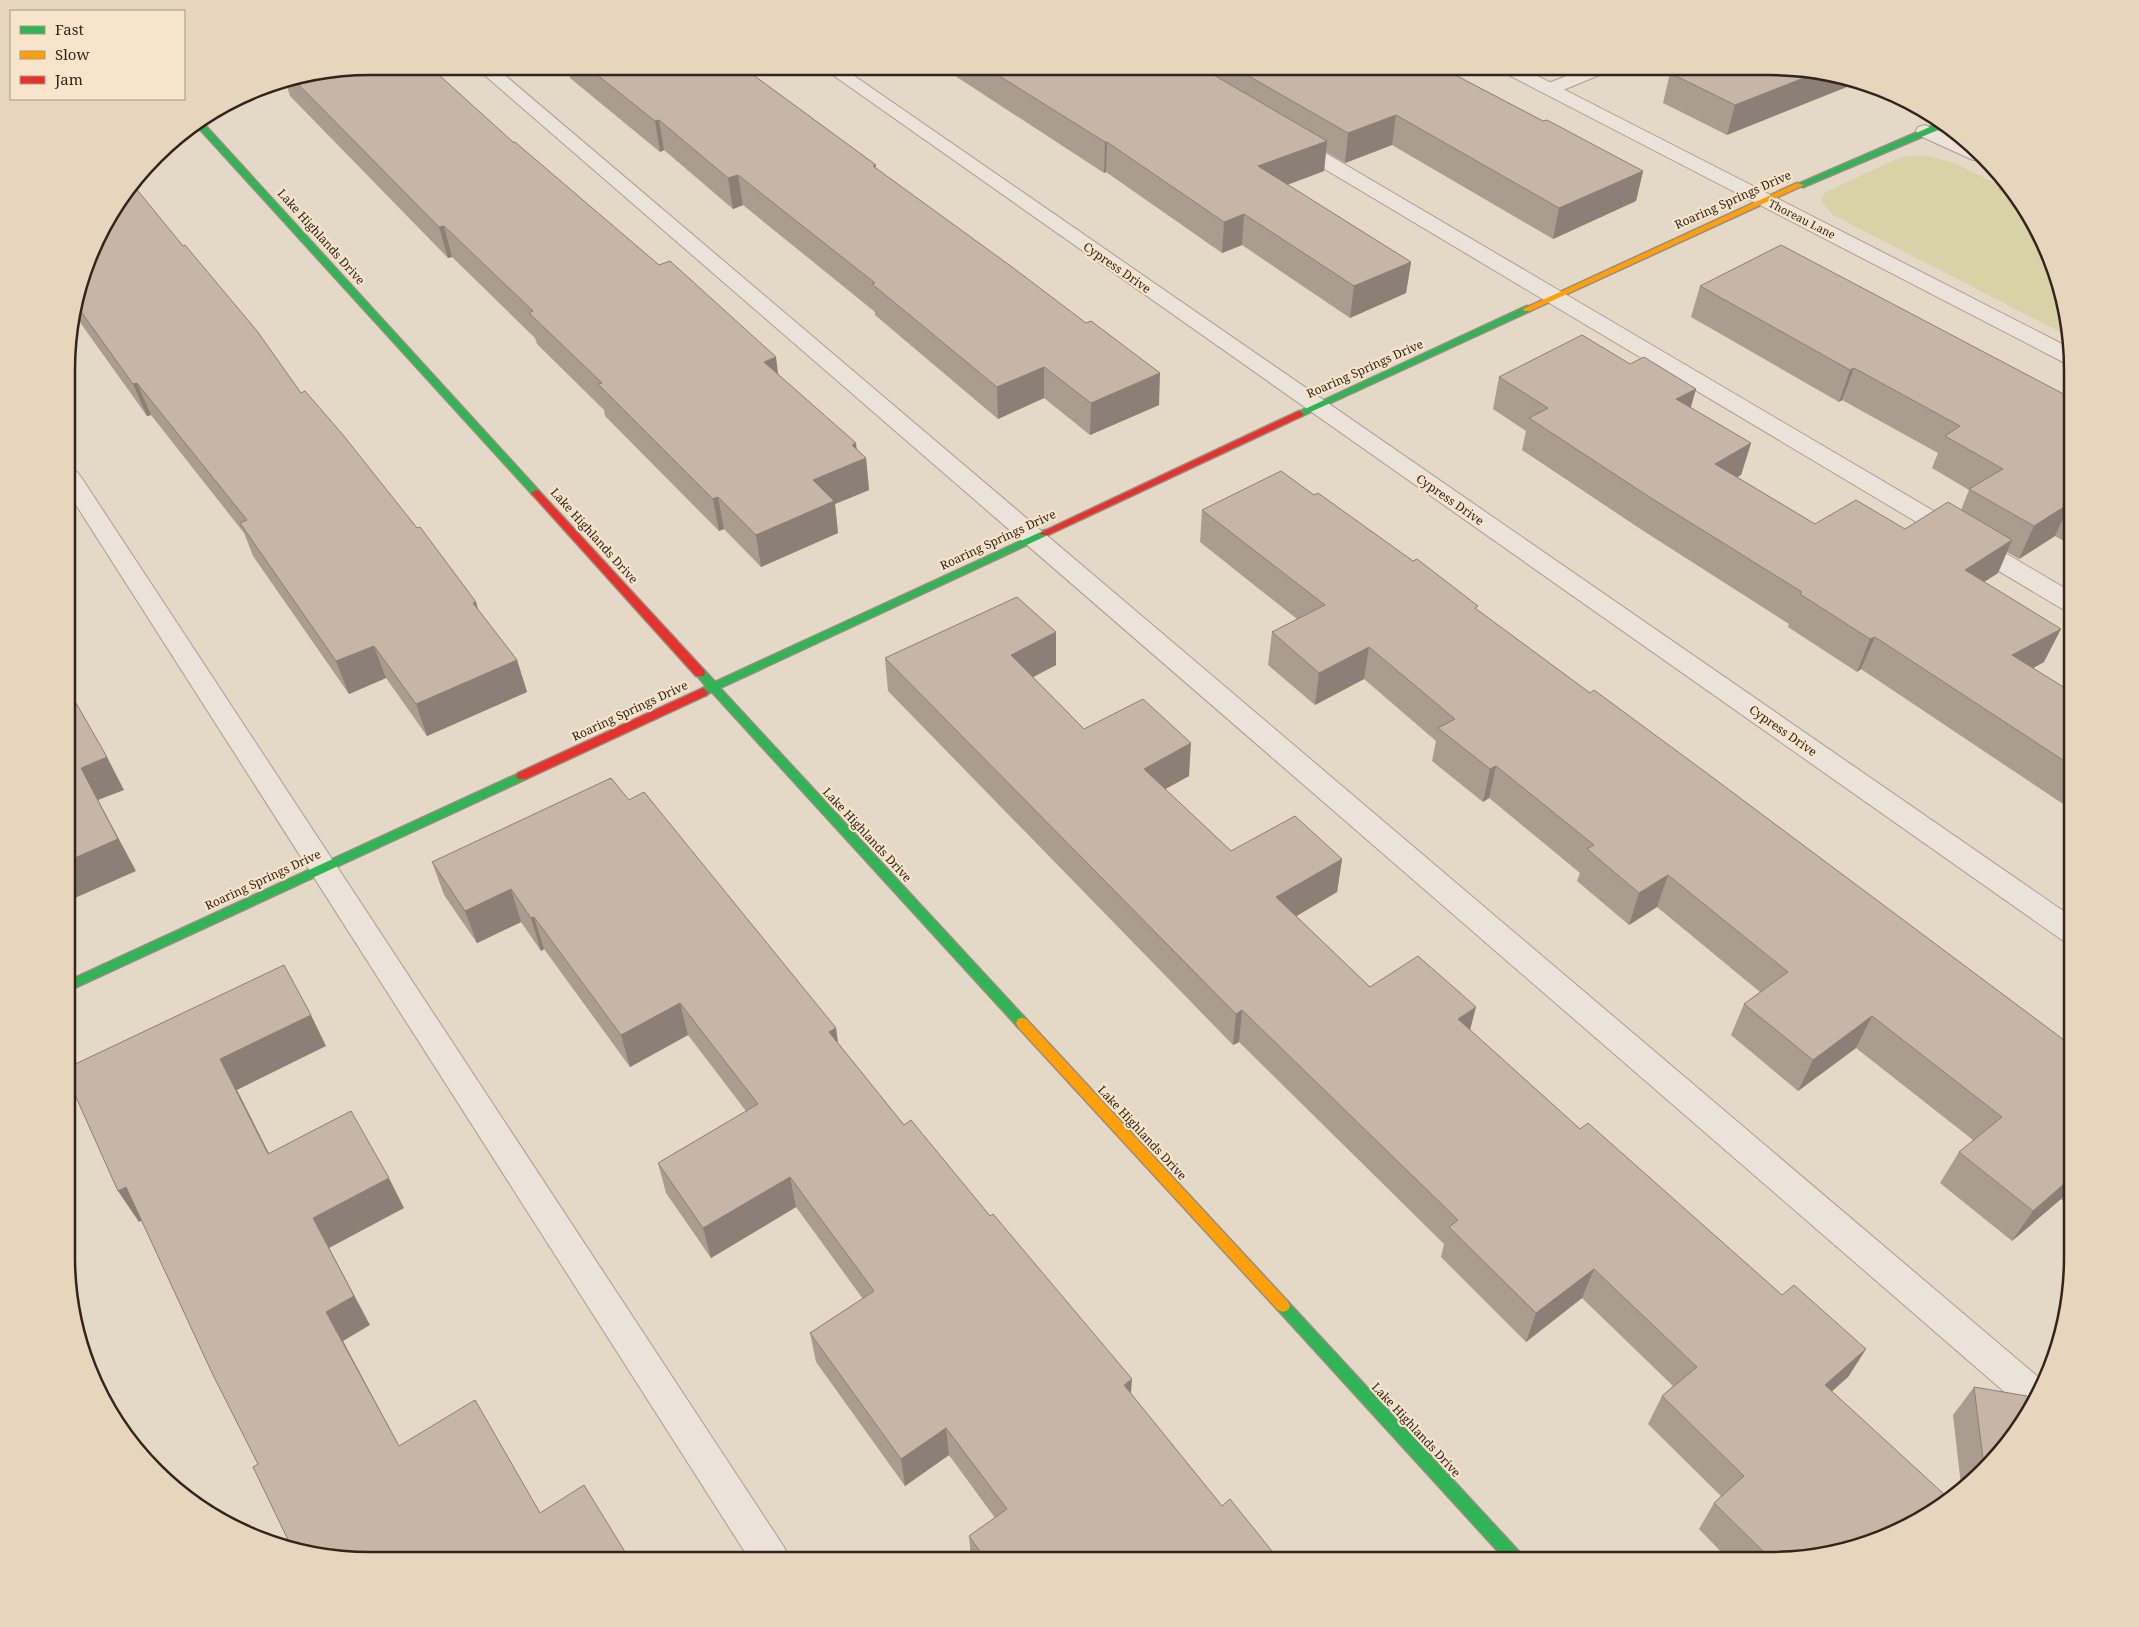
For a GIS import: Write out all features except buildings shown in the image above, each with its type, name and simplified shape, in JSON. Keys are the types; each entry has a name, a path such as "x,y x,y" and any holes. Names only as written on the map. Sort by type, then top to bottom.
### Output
{"street":[{"path":"494,75 2031,1392"},
{"name":"Cypress Drive","path":"841,75 2064,926"},
{"name":"Thoreau Lane","path":"1522,75 2063,353"},
{"path":"1550,89 1584,75"},
{"name":"Lake Highlands Drive","path":"203,127 713,688 1510,1552"},
{"path":"1934,128 1951,138"},
{"name":"Roaring Springs Drive","path":"75,983 713,688 1315,406 1766,200 1934,128"},
{"path":"1275,131 1557,296 2064,599"},
{"path":"75,486 766,1552"}],"shaded area":[{"path":"1928,156 1954,163 1998,184 2014,206 2042,257 2054,294 2061,332 1833,215 1822,203 1822,197 1826,192 1901,157"}],"traffic: fast":[{"path":"203,127 536,493"},
{"path":"1800,185 1936,127"},
{"path":"1299,414 1527,309"},
{"path":"703,692 1045,533"},
{"path":"700,673 1022,1023"},
{"path":"75,983 522,776"},
{"path":"1283,1306 1510,1552"}],"traffic: slow":[{"path":"1527,309 1800,185"},
{"path":"1022,1023 1283,1306"}],"traffic: jam":[{"path":"1045,533 1299,414"},
{"path":"536,493 700,673"},
{"path":"522,776 703,692"}]}
